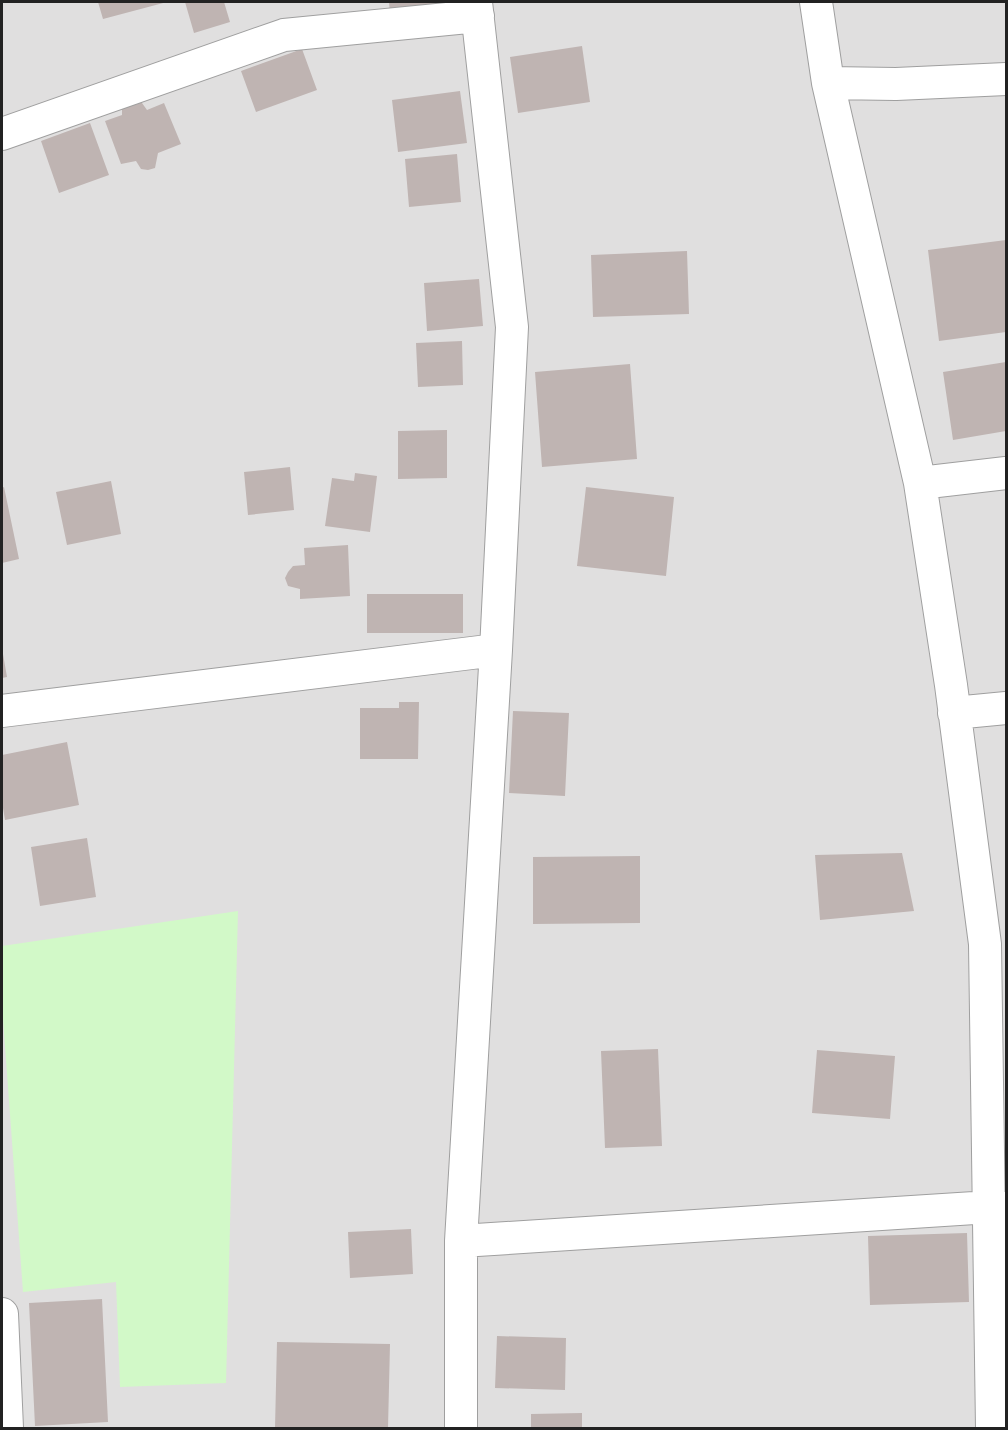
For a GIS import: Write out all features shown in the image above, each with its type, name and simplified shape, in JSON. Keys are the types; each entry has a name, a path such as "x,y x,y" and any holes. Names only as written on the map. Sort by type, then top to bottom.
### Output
{"street":[{"path":"816,2 828,83 920,483 954,713 996,944 998,1208 993,1428"},
{"path":"2,134 284,34 477,9 512,327 496,650 461,1241 461,1428"},
{"path":"828,83 896,84 1006,79"},
{"path":"920,483 1006,474"},
{"path":"2,711 496,650"},
{"path":"954,713 1006,708"},
{"path":"461,1241 998,1208"},
{"path":"2,1314 7,1428"}],"shaded area":[{"path":"2,2 1006,2 1006,1428 2,1428"}],"green space":[{"path":"238,911 226,1383 120,1387 116,1282 23,1292 2,1005 2,946"}],"building":[{"path":"98,2 167,2 103,19"},
{"path":"185,2 224,2 230,22 194,33"},
{"path":"389,2 454,2 454,6 390,14"},
{"path":"582,46 590,102 518,113 510,57"},
{"path":"302,49 317,90 256,112 241,71"},
{"path":"460,91 467,143 398,152 392,100"},
{"path":"133,101 142,103 147,110 164,103 181,144 158,153 155,168 148,170 141,169 136,161 121,164 105,121 122,115 122,108"},
{"path":"90,123 109,175 59,193 41,141"},
{"path":"457,154 461,202 409,207 405,159"},
{"path":"1006,240 1006,332 939,341 928,250"},
{"path":"687,251 689,314 593,317 591,255"},
{"path":"479,279 483,326 427,331 424,283"},
{"path":"462,341 463,385 418,387 416,343"},
{"path":"1006,362 1006,431 953,440 943,372"},
{"path":"630,364 637,459 542,467 535,372"},
{"path":"447,430 447,478 398,479 398,431"},
{"path":"290,467 294,510 248,515 244,472"},
{"path":"355,473 377,476 370,532 325,526 332,478 354,481"},
{"path":"111,481 121,534 67,545 56,492"},
{"path":"4,487 19,559 2,563 2,488"},
{"path":"586,487 674,497 666,576 577,566"},
{"path":"348,545 350,596 300,599 300,589 288,586 285,578 288,572 293,566 305,565 304,548"},
{"path":"367,594 463,594 463,633 367,633"},
{"path":"2,654 7,677 2,678"},
{"path":"399,702 419,702 418,759 360,759 360,708 399,708"},
{"path":"513,711 569,713 565,796 509,793"},
{"path":"67,742 79,805 5,820 2,802 2,755"},
{"path":"87,838 96,897 40,906 31,847"},
{"path":"902,853 914,911 820,920 815,855"},
{"path":"640,856 640,923 533,924 533,857"},
{"path":"658,1049 662,1146 605,1148 601,1051"},
{"path":"817,1050 895,1056 890,1119 812,1113"},
{"path":"411,1229 413,1274 350,1278 348,1232"},
{"path":"967,1233 969,1302 870,1305 868,1236"},
{"path":"102,1299 108,1422 35,1426 29,1303"},
{"path":"497,1336 566,1338 565,1390 495,1388"},
{"path":"277,1342 390,1344 388,1428 275,1428"},
{"path":"582,1413 582,1428 531,1428 531,1414"}]}
